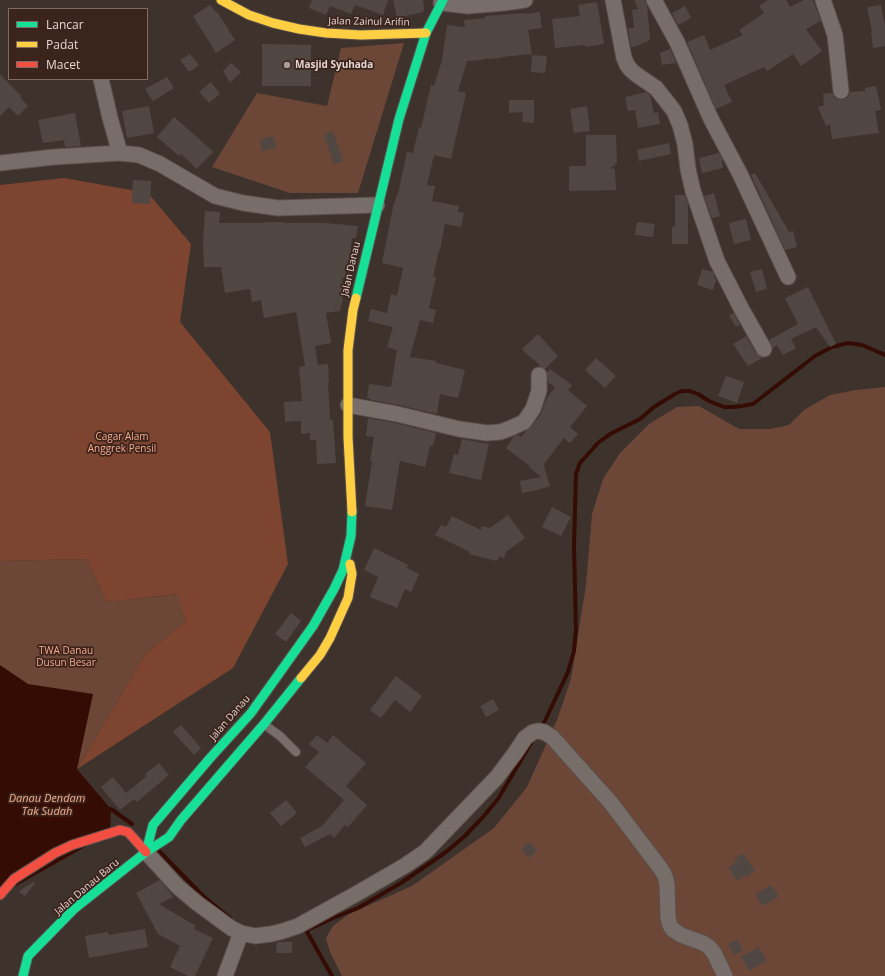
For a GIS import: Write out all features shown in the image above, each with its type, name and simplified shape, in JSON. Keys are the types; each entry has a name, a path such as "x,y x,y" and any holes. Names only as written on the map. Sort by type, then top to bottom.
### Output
{"street":[{"name":"Jalan Zainul Arifin","path":"221,0 249,15 273,23 299,29 326,33 361,35 426,33"},
{"path":"442,1 468,6 525,0"},
{"path":"612,0 624,58 627,65 637,76 656,88 674,111 680,125 685,144 693,191 712,246 738,301 764,349"},
{"path":"654,0 677,42 711,119 740,174 788,278"},
{"path":"823,0 835,34 841,91"},
{"name":"Jalan Danau","path":"148,849 153,825 251,713 313,626 343,570 352,536 348,437 348,350 353,310 377,206 400,119 426,33 442,1"},
{"path":"101,80 120,152"},
{"path":"0,163 120,152 139,155 166,167 215,196 243,203 278,208 377,206"},
{"path":"348,405 397,414 459,429 487,433 500,432 524,422 533,409 539,392 539,375"},
{"name":"Jalan Danau","path":"161,843 169,837 181,820 264,724 320,655 330,638 348,598 352,574 348,553"},
{"path":"0,895 14,879 55,853 72,845 120,830 128,832 148,849 178,887 231,928 241,933 255,936 271,934 302,924 406,865 425,852 497,778 525,738 533,732 538,731 544,732 552,737 611,803 661,869 667,884 668,918 672,929 681,935 703,943 708,947 714,953 725,976"},
{"name":"Jalan Danau Baru","path":"23,976 28,956 74,909 148,849 161,843"},
{"path":"225,976 241,933"}],"lane":[{"path":"264,724 280,736 296,752"}],"green space":[{"path":"404,43 358,193 290,193 212,167 257,93 327,106 341,48"},
{"name":"Cagar Alam Anggrek Pensil","path":"64,178 148,193 191,244 180,322 270,432 288,564 233,668 77,769 146,653 186,621 177,594 106,602 87,559 0,561 0,185"},
{"path":"885,387 885,976 342,976 330,952 326,938 333,926 349,914 412,886 494,828 527,787 557,720 571,679 586,585 592,514 603,479 620,453 649,424 677,407 699,406 739,429 770,429 789,425 804,410 830,395 856,390"},
{"name":"TWA Danau Dusun Besar","path":"87,559 106,602 178,594 186,621 146,653 77,769 111,809 0,895 0,561"}],"water":[{"name":"Danau Dendam Tak Sudah","path":"0,665 28,684 93,694 77,769 111,809 110,833 0,895"}],"building":[{"path":"312,0 388,0 383,15 355,5 351,14 330,6 326,15 309,8"},
{"path":"393,0 423,0 423,12 397,18"},
{"path":"634,0 645,0 647,6 650,40 631,47 628,28 634,28 632,10 638,9"},
{"path":"768,0 786,0 790,7 804,0 813,0 821,21 806,29 822,51 801,66 793,54 767,71 764,67 724,85 732,102 716,109 687,42 704,35 710,50 743,35 739,30 764,13 759,6"},
{"path":"597,2 604,44 585,47 585,45 555,48 552,19 580,16 578,5"},
{"path":"210,5 218,13 235,40 216,53 193,16"},
{"path":"881,5 885,26 885,46 873,48 872,31 867,7"},
{"path":"685,6 691,18 678,25 672,13"},
{"path":"540,12 542,28 528,30 532,54 467,61 458,91 466,93 451,159 434,155 427,185 435,186 432,201 459,206 458,212 464,213 461,227 445,224 433,277 436,277 429,308 436,310 433,323 420,320 410,357 436,361 436,363 465,370 458,398 440,394 437,414 371,400 367,398 369,384 391,387 397,350 387,347 393,327 368,321 371,309 387,313 391,294 397,296 403,268 382,263 394,202 398,194 407,152 413,153 419,127 421,128 431,85 434,86 442,60 447,25 465,27 464,20 485,18 485,16"},
{"name":"Masjid Syuhada","path":"262,44 311,45 311,86 262,86"},
{"path":"670,49 676,63 662,65 660,53"},
{"path":"190,54 199,65 189,72 180,60"},
{"path":"532,55 547,56 545,73 531,72"},
{"path":"231,63 241,72 230,83 223,71"},
{"path":"0,74 21,96 20,97 28,106 18,116 9,107 0,116"},
{"path":"167,77 174,88 153,101 145,89"},
{"path":"211,82 220,94 209,103 199,92"},
{"path":"876,86 881,110 875,111 879,133 832,139 830,124 826,126 818,107 824,105 823,94 833,93 834,97 842,100 847,98 850,92 865,91 865,88"},
{"path":"646,92 650,95 654,113 658,112 660,124 638,128 635,110 628,111 625,97"},
{"path":"509,100 534,100 534,123 522,122 523,112 509,113"},
{"path":"149,106 154,133 127,138 122,111"},
{"path":"587,106 590,131 574,133 570,109"},
{"path":"75,113 81,146 65,147 64,140 43,143 38,120"},
{"path":"174,117 213,152 197,169 181,154 179,156 157,137"},
{"path":"333,131 343,161 334,164 324,135"},
{"path":"586,135 616,135 617,163 615,163 615,166 611,168 615,169 616,190 569,191 569,166 586,166"},
{"path":"274,136 276,148 262,151 260,139"},
{"path":"669,143 671,154 639,161 637,150"},
{"path":"719,153 722,159 723,168 702,173 699,158"},
{"path":"755,173 789,232 793,231 797,247 785,250 751,175"},
{"path":"133,180 151,181 150,204 132,203"},
{"path":"714,193 720,216 712,218 704,196"},
{"path":"675,195 685,195 688,204 688,244 672,244 672,226 675,227"},
{"path":"205,211 220,212 219,223 284,222 325,223 358,226 356,238 352,238 349,267 346,267 345,278 342,278 344,294 340,311 326,313 331,343 315,346 318,365 328,364 330,420 333,420 336,463 317,464 316,440 310,440 310,433 301,434 301,421 285,422 284,402 302,401 299,367 305,366 296,312 264,318 261,300 252,302 250,289 225,293 221,267 204,267 203,243"},
{"path":"746,219 751,240 734,244 729,223"},
{"path":"637,222 655,224 653,237 635,235"},
{"path":"702,269 713,272 716,280 713,290 697,285"},
{"path":"762,269 767,289 756,292 750,272"},
{"path":"808,287 836,344 830,347 816,327 791,339 796,348 783,355 777,345 773,348 769,340 798,324 785,298"},
{"path":"734,313 740,325 736,327 729,315"},
{"path":"538,334 558,356 545,369 522,349"},
{"path":"746,336 756,353 762,358 748,366 733,344"},
{"path":"596,358 616,376 605,388 585,370"},
{"path":"550,369 572,385 568,390 587,406 570,427 578,434 570,443 564,438 544,464 550,486 522,493 520,481 541,477 529,467 530,466 506,448 514,436 518,435 521,437 541,414 547,400 546,399 555,387 548,382 547,373"},
{"path":"726,376 744,382 737,403 718,396"},
{"path":"368,418 436,433 433,446 430,446 425,467 400,461 392,510 365,506 374,437 366,436"},
{"path":"462,439 489,444 481,480 449,473 454,454 458,455"},
{"path":"552,507 571,517 561,536 542,527"},
{"path":"508,515 525,538 506,552 504,558 499,556 497,561 469,554 470,552 435,535 441,525 446,527 452,516 481,530 482,526 490,528"},
{"path":"374,548 408,565 407,568 419,574 411,592 405,589 397,608 370,597 378,577 364,570"},
{"path":"291,613 301,621 286,642 275,634"},
{"path":"396,676 422,696 410,712 395,700 381,718 370,710"},
{"path":"493,699 499,710 486,717 480,706"},
{"path":"181,725 201,748 194,755 173,732"},
{"path":"317,735 327,743 333,735 366,763 346,786 367,805 348,827 345,825 334,838 330,834 305,847 300,838 322,826 344,800 305,767 319,752 309,744"},
{"path":"159,763 169,775 137,802 134,799 120,810 101,787 113,777 126,793 147,776 145,774"},
{"path":"286,800 297,813 281,826 270,813"},
{"path":"529,842 537,851 529,858 521,849"},
{"path":"742,853 755,870 747,877 745,875 737,881 728,868 736,862 734,860"},
{"path":"160,880 173,897 159,904 196,926 194,929 213,938 195,976 188,976 170,967 180,946 158,934 136,893"},
{"path":"33,882 35,883 25,896 19,892 22,889"},
{"path":"771,885 779,896 763,906 755,895"},
{"path":"145,929 148,947 89,958 85,936 108,932 109,935"},
{"path":"737,939 743,951 734,955 728,944"},
{"path":"277,942 292,942 292,953 276,953"},
{"path":"759,947 767,961 749,971 741,957"}],"waterway":[{"path":"542,727 568,672 574,651 576,630 574,546 576,474 580,463 598,443 610,434 640,419 654,407 682,391 690,391 698,394 709,401 724,407 742,406 753,404 815,356 832,347 848,343 862,345 885,355"},
{"path":"307,930 358,908 401,883 446,852 465,836 498,799 534,738"},
{"path":"111,809 132,824"},
{"path":"159,851 203,896 230,918"},
{"path":"306,930 332,976"}],"traffic: fast":[{"path":"356,298 399,119 426,33 443,0"},
{"path":"146,852 153,825 251,713 313,626 343,570 351,536 352,512"},
{"path":"23,976 28,956 74,909 146,852 169,837 181,820 264,724 301,678"}],"traffic: slow":[{"path":"221,0 249,15 273,23 299,29 326,33 361,35 426,33"},
{"path":"352,512 348,437 348,350 356,298"},
{"path":"301,678 320,655 330,638 348,598 352,574 350,564"}],"traffic: jam":[{"path":"0,895 14,879 55,853 72,845 120,830 128,832 146,852"}],"place":[{"name":"Masjid Syuhada","path":"287,65"}]}
